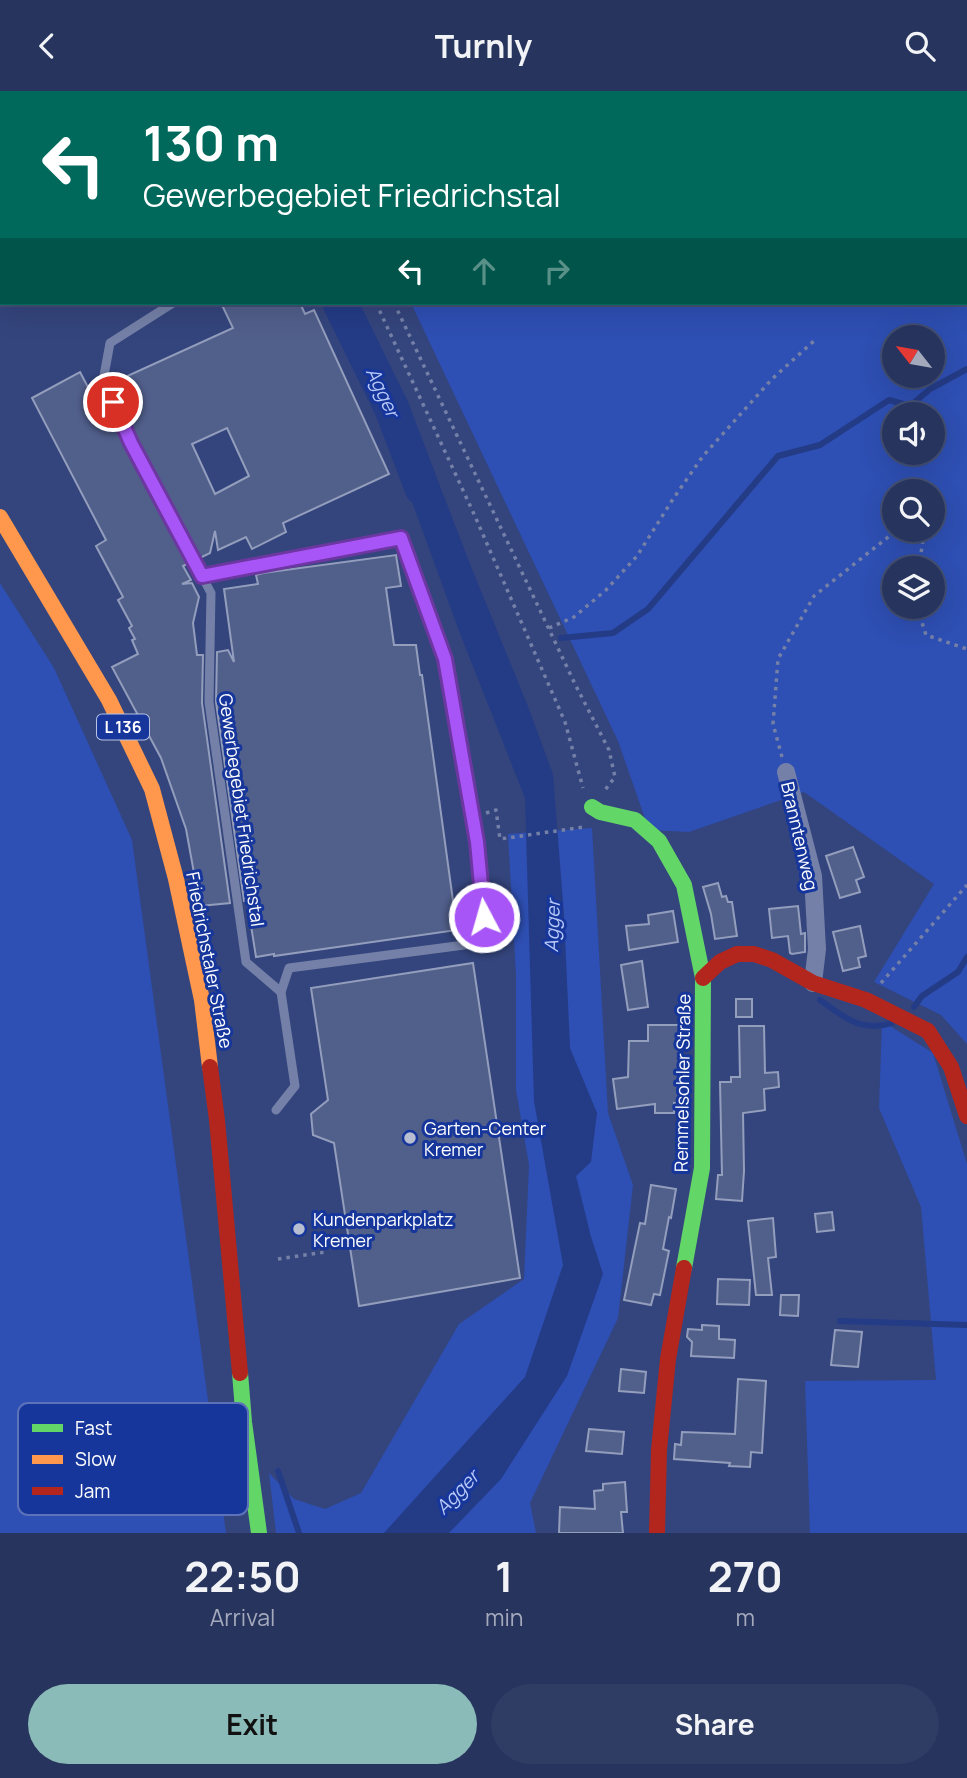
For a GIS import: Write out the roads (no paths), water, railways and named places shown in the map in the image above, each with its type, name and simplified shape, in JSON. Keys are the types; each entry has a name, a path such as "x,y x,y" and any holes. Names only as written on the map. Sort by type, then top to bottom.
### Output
{"street":[{"name":"Friedrichstaler Straße","path":"0,517 115,711 152,789 176,879 204,1014 217,1120 242,1403"},
{"name":"Branntenweg","path":"786,772 813,876 817,949 813,983"},
{"name":"Remmelsohler Straße","path":"593,807 600,812 635,820 659,841 684,885 702,978 702,1168 668,1359 659,1450 657,1533"},
{"path":"702,978 720,962 737,954 754,954 772,960 813,983 866,1000 928,1031 951,1067 967,1116"},
{"name":"Friedrichstaler Straße","path":"248,1452 259,1533"}],"lane":[{"name":"Gewerbegebiet Friedrichstal","path":"170,305 110,343 103,381 131,443 211,593 209,702 246,962 281,992"},
{"path":"202,576 401,538 445,659 477,842 486,942 289,968 281,992 295,1086 276,1110"}],"water":[{"path":"419,432 553,774 564,915 570,1048 597,1113 591,1162 576,1176 603,1274 567,1376 501,1479 449,1533 384,1533 525,1377 563,1265 534,1101 525,798 459,631 394,452"}],"waterway":[{"name":"Agger","path":"341,305 392,409 422,488"},
{"path":"561,638 613,633 648,609 778,456 820,445 889,400 910,406 930,389 967,369"},
{"path":"914,1007 922,996 958,972 967,957"},
{"path":"820,1000 862,1025 881,1026 892,1023"},
{"path":"840,1321 967,1325"},
{"path":"278,1471 299,1533"}],"place":[{"name":"Garten-Center Kremer","path":"410,1138"},
{"name":"Kundenparkplatz Kremer","path":"299,1229"}]}
